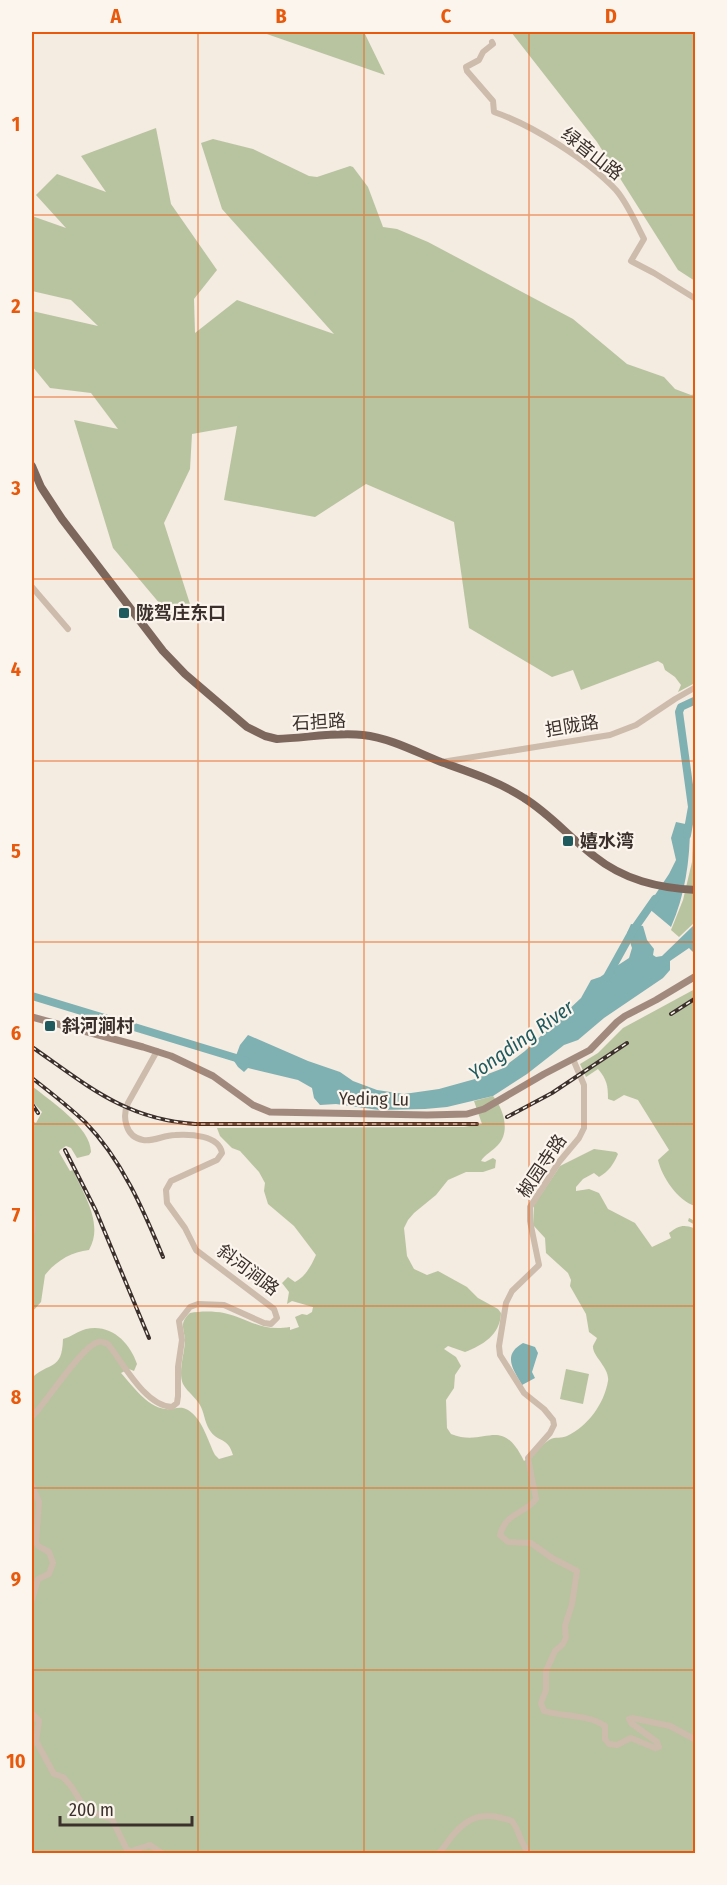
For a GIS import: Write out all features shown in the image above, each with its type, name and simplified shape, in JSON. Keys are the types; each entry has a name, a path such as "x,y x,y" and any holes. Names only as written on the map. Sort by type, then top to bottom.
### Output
{"main road":[{"name":"石担路","path":"32,466 41,487 62,519 154,641 185,674 247,727 277,739 338,734 366,735 393,743 491,780 522,796 609,867 649,884 696,890"},
{"name":"Yeding Lu","path":"32,1017 157,1051 213,1076 253,1105 270,1112 467,1114 484,1109 590,1050 625,1016 666,995 696,976"}],"street":[{"name":"绿音山路","path":"492,42 493,44 483,52 479,60 466,67 493,101 494,112 538,131 595,171 616,190 644,239 631,261 696,299"},
{"path":"32,587 68,629"},
{"name":"担陇路","path":"442,762 610,735 636,725 696,687"},
{"name":"斜河涧路","path":"32,1417 69,1368 94,1344 99,1342 108,1344 129,1375 148,1396 161,1405 171,1407 177,1402 178,1396 178,1367 182,1340 179,1321 190,1306 224,1305 271,1324 277,1318 274,1310 196,1250 185,1228 167,1203 166,1190 171,1181 216,1160 222,1153 219,1145 212,1139 194,1136 173,1135 142,1140 132,1134 125,1123 124,1110 157,1051"},
{"name":"椒园寺路","path":"573,1059 584,1085 582,1133 559,1162 532,1203 530,1221 539,1265 512,1291 506,1303 500,1346 500,1355 520,1387 544,1409 553,1420 554,1425 550,1433 528,1458 536,1499 529,1507 511,1516 500,1535 508,1542 531,1543 577,1571 573,1604 565,1626 566,1638 555,1651 546,1671 546,1690 541,1703 544,1711 600,1723 605,1726 605,1739 609,1744 616,1744 631,1738 655,1748 659,1747 657,1742 631,1723 629,1719 632,1718 670,1726 696,1740"},
{"path":"32,1211 32,1232"},
{"path":"32,1485 39,1502 36,1542 38,1546 49,1552 52,1563 49,1574 38,1579 32,1600"},
{"path":"32,1713 39,1721 36,1741 40,1750 54,1774 63,1777 70,1786 82,1808 112,1819 127,1850 131,1851 144,1845 150,1845 163,1854"},
{"path":"438,1854 453,1834 475,1816 483,1815 512,1821 518,1830 524,1848 530,1854"}],"green space":[{"path":"261,32 364,32 385,75"},
{"path":"511,32 695,32 695,281 678,270 597,142"},
{"path":"156,128 171,204 217,270 194,299 195,333 237,300 334,334 222,209 201,143 213,139 253,149 309,176 317,177 353,167 368,187 383,227 397,229 428,242 573,319 627,364 664,377 675,389 691,395 695,394 695,683 678,692 681,685 658,661 581,690 573,670 552,677 469,628 454,522 366,484 315,517 224,500 237,426 192,434 190,469 164,523 190,604 171,617 113,548 74,420 118,429 91,393 50,388 32,366 32,311 98,326 71,300 32,291 32,216 66,228 36,195 57,174 106,192 81,156"},
{"path":"695,778 695,922 679,937 671,930 683,900 692,862"},
{"path":"695,989 695,1206 677,1194 663,1174 658,1160 669,1150 638,1100 624,1095 614,1101 608,1099 606,1083 598,1069 586,1077 580,1064 598,1053 623,1028"},
{"path":"32,1086 77,1124 89,1143 91,1152 89,1155 77,1158 71,1148 66,1146 59,1152 70,1171 73,1170 87,1199 94,1230 89,1250 64,1258 45,1275 41,1302 32,1312 32,1121 36,1123 42,1112 32,1101"},
{"path":"493,1096 502,1113 504,1133 498,1145 481,1161 485,1162 493,1158 496,1160 495,1168 483,1172 466,1172 448,1180 436,1195 414,1213 404,1228 407,1256 414,1269 427,1275 438,1271 467,1287 478,1298 501,1313 494,1333 478,1346 465,1352 448,1346 444,1349 456,1357 461,1366 455,1375 454,1388 446,1400 447,1428 451,1434 474,1438 500,1435 516,1447 524,1461 549,1440 575,1432 594,1413 603,1398 608,1376 593,1350 597,1338 589,1332 586,1314 570,1286 571,1280 568,1273 546,1253 545,1238 533,1225 534,1205 560,1166 594,1149 616,1152 618,1154 608,1170 599,1177 594,1173 583,1179 576,1187 576,1191 589,1189 599,1193 608,1209 635,1223 652,1247 671,1238 669,1233 675,1229 681,1226 694,1228 695,1225 695,1853 32,1853 32,1378 57,1361 60,1357 63,1339 86,1329 95,1328 111,1332 124,1342 134,1356 137,1364 134,1371 129,1369 121,1373 140,1395 158,1407 188,1410 201,1424 219,1459 233,1455 226,1442 211,1432 199,1404 183,1384 181,1375 185,1342 184,1320 190,1313 211,1312 224,1313 271,1328 290,1327 290,1330 299,1327 295,1317 302,1314 307,1315 312,1312 313,1307 292,1301 287,1304 289,1292 282,1283 288,1277 295,1282 299,1280 308,1270 316,1255 294,1226 268,1204 264,1191 265,1183 259,1172 240,1151 232,1148 220,1136 217,1128 464,1127 482,1124 474,1101"},
{"path":"689,1218 695,1221 695,1225 688,1221"},
{"path":"566,1369 589,1374 583,1404 560,1399"}],"water":[{"path":"676,822 690,825 690,838 683,890 671,927 647,907 676,860 671,838"},
{"path":"631,924 643,926 647,940 654,949 653,955 656,957 662,956 695,924 695,954 689,948 670,961 670,970 663,978 604,1018 578,1040 564,1045 527,1074 493,1096 447,1107 425,1109 379,1110 336,1104 320,1105 314,1098 312,1088 298,1080 248,1068 244,1072 234,1061 240,1045 248,1035 340,1072 353,1081 377,1090 404,1094 439,1089 475,1079 501,1069 525,1051 581,998 591,980 600,977 629,958 632,948 627,933"},
{"path":"523,1343 535,1347 538,1353 532,1372 535,1378 522,1385 513,1368 511,1357"}],"waterway":[{"name":"Yongding River","path":"687,835 692,807 679,712 681,707 696,700"},
{"name":"Yongding River","path":"607,977 632,932 655,899"},
{"name":"Yongding River","path":"32,996 246,1061"}],"railway":[{"path":"671,1014 696,998"},
{"path":"507,1117 552,1093 627,1043"},
{"path":"32,1047 108,1098 147,1115 170,1121 195,1124 477,1124"},
{"path":"32,1078 85,1122 110,1152 139,1203 163,1257"},
{"path":"32,1104 38,1113"},
{"path":"65,1150 96,1211 149,1338"}],"place":[{"name":"陇驾庄东口","path":"124,613"},
{"name":"嬉水湾","path":"568,841"},
{"name":"斜河涧村","path":"50,1026"}]}
